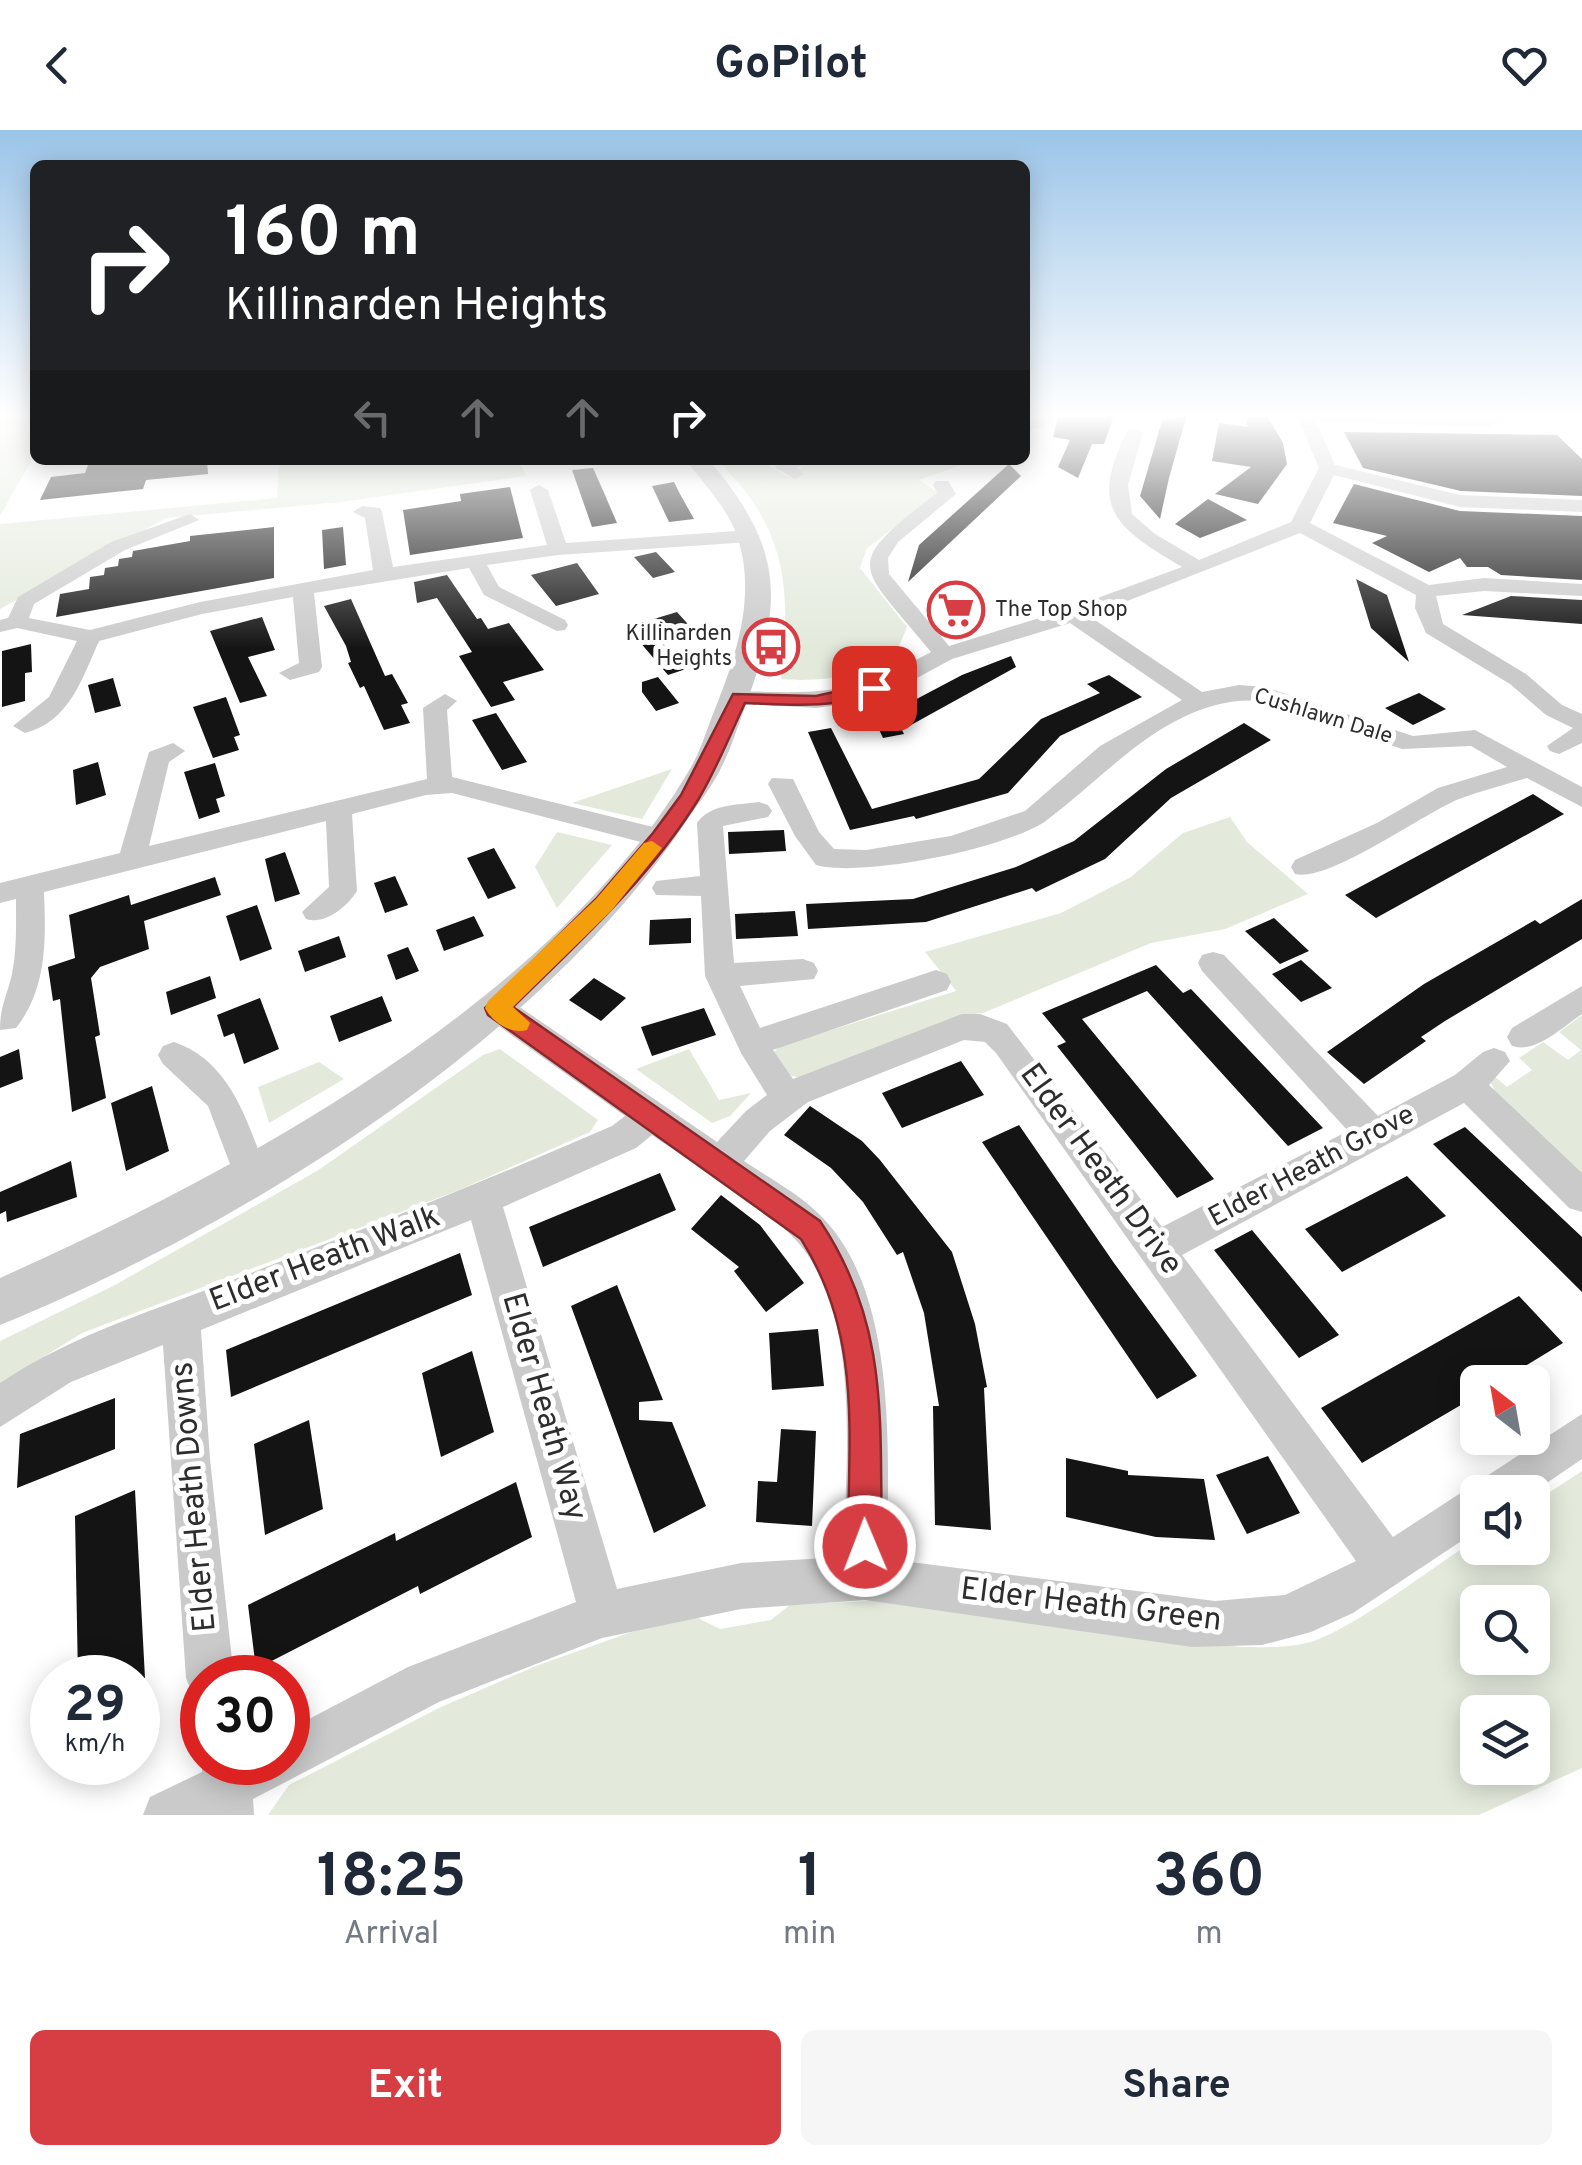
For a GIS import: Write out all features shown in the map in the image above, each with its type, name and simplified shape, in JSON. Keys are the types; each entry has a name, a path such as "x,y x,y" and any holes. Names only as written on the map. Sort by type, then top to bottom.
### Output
{"street":[{"path":"540,492 558,549"},
{"path":"0,1302 104,1256 250,1174 393,1086 496,1008 604,904 690,798 739,698 756,614 750,536 724,492"},
{"path":"944,654 879,575 878,558 890,538 946,492"},
{"path":"1117,492 1115,500 1123,518 1194,566"},
{"path":"739,698 816,701 852,696 896,680 944,654 1074,615 1298,526 1316,492"},
{"path":"1423,492 1460,501 1582,506"},
{"path":"362,512 374,512 384,574"},
{"path":"190,520 118,546 25,601 8,624 90,637 200,608 384,574 476,564 558,549 750,536"},
{"path":"1298,526 1426,592 1508,584 1582,590"},
{"path":"476,564 491,591 557,624"},
{"path":"290,673 312,667 303,589"},
{"path":"1426,592 1426,608 1434,628 1518,679 1554,710 1582,723"},
{"path":"781,784 808,836 826,858 866,860 954,845 1034,817 1110,752 1198,700 1074,615"},
{"path":"25,726 40,722 54,711 90,637"},
{"name":"Cushlawn Dale","path":"1198,700 1239,692 1264,694 1411,744 1475,738 1582,798"},
{"path":"440,786 436,708 446,700"},
{"path":"1559,746 1582,733"},
{"path":"132,860 158,758 173,751"},
{"path":"1305,867 1386,829 1446,794 1531,768"},
{"path":"0,893 452,784 660,838"},
{"path":"316,912 343,891 338,809"},
{"path":"759,811 718,817 710,823 720,976 752,1044 787,1098"},
{"path":"666,888 714,885"},
{"path":"4,1019 15,1010 31,951 30,886"},
{"path":"1213,963 1374,1136"},
{"path":"720,976 802,971"},
{"path":"752,1044 936,982"},
{"path":"1524,1037 1582,998"},
{"path":"496,1008 810,1230 832,1264 858,1335 863,1386 865,1578"},
{"name":"Elder Heath Drive","path":"720,1164 758,1121 787,1098 962,1027 996,1033 1008,1044 1388,1566"},
{"path":"174,1055 222,1098 250,1174"},
{"name":"Elder Heath Grove","path":"1158,1249 1467,1085 1494,1061"},
{"path":"1467,1085 1582,1196"},
{"name":"Elder Heath Walk","path":"0,1407 57,1368 483,1199 624,1137 652,1116"},
{"name":"Elder Heath Way","path":"483,1199 602,1615"},
{"name":"Elder Heath Downs","path":"181,1316 189,1459 208,1655"},
{"path":"1522,1475 1582,1436"},
{"name":"Elder Heath Green","path":"310,1744 425,1684 602,1615 740,1586 865,1578 1192,1624 1246,1624 1283,1618 1341,1596 1460,1516"},
{"path":"168,1815 228,1788"}],"shaded area":[{"path":"0,492 14,492 0,516"},
{"path":"277,492 414,492 166,518 0,609 0,524 277,498"},
{"path":"745,492 937,492 867,548 860,568 907,627 892,656 854,674 781,679 784,587 779,560 758,510"},
{"path":"672,769 642,819 572,803"},
{"path":"1230,817 1247,842 1308,894 1225,929 1151,943 983,1013 958,1016 801,1078 784,1074 771,1055 780,1046 956,991 925,952 1061,913 1131,877 1183,833"},
{"path":"557,832 612,845 557,908 535,867"},
{"path":"1582,1015 1582,1174 1498,1097 1489,1079 1493,1075 1507,1087 1532,1070 1519,1058 1543,1042 1568,1060 1581,1050 1559,1032"},
{"path":"500,1049 598,1120 590,1132 459,1190 82,1333 0,1384 0,1341 113,1286 317,1171 483,1055"},
{"path":"689,1049 719,1100 751,1093 730,1116 712,1123 636,1069"},
{"path":"319,1062 344,1079 269,1123 258,1087"},
{"path":"1582,1471 1582,1768 1550,1783 1550,1695 1460,1695 1460,1785 1545,1785 1479,1815 268,1815 289,1785 310,1785 310,1774 441,1707 536,1666 640,1629 696,1617 720,1629 771,1620 791,1604 875,1601 1241,1647 1290,1646 1338,1630 1460,1551 1460,1565 1550,1565 1550,1492"}],"building":[{"path":"44,492 118,492 40,500"},
{"path":"511,492 523,538 410,555 403,510 461,501 460,494"},
{"path":"580,492 603,492 617,523 592,527"},
{"path":"655,492 679,492 694,519 669,522"},
{"path":"978,492 1004,492 908,582 919,545"},
{"path":"1141,492 1166,492 1160,519 1140,496"},
{"path":"1218,492 1267,492 1258,504 1215,494"},
{"path":"1350,492 1384,492 1460,511 1582,516 1582,580 1501,575 1488,567 1467,567 1460,558 1429,572 1372,543 1387,536 1333,523"},
{"path":"1476,492 1582,492 1582,496"},
{"path":"1208,499 1247,520 1200,538 1175,524"},
{"path":"274,527 274,578 56,617 60,594 89,589 90,577 104,575 105,568 118,566 119,559 132,557 133,551 190,541 190,536"},
{"path":"343,527 346,565 324,569 322,530"},
{"path":"656,552 675,572 653,578 634,557"},
{"path":"577,563 599,594 556,606 531,575"},
{"path":"447,575 477,619 481,618 488,629 509,623 544,670 503,682 515,700 491,707 459,656 472,652 437,598 417,603 414,582"},
{"path":"1356,579 1387,595 1409,662 1371,628"},
{"path":"1511,596 1582,600 1582,624 1462,615"},
{"path":"351,599 385,676 392,674 408,703 401,705 410,723 384,730 364,686 360,688 348,663 351,662 346,646 324,606"},
{"path":"677,612 696,633 667,642 689,668 668,675 627,627"},
{"path":"262,617 275,650 248,657 267,696 240,703 210,631"},
{"path":"31,644 32,672 25,673 25,701 2,707 2,651"},
{"path":"1011,656 1016,667 902,730 904,734 883,738 875,721 962,675"},
{"path":"1109,675 1142,697 1060,736 1008,793 916,819 914,816 850,830 808,732 831,728 872,809 979,779 1041,719 1100,693 1087,684"},
{"path":"658,677 679,703 656,711 642,692 642,682"},
{"path":"113,678 121,706 95,713 88,685"},
{"path":"1419,693 1446,709 1413,725 1385,708"},
{"path":"226,697 240,735 234,737 239,750 213,758 193,707"},
{"path":"496,713 527,762 502,770 472,720"},
{"path":"1244,723 1271,740 1171,798 1105,859 1036,892 1032,888 926,922 808,929 806,904 913,899 1016,867 1074,841 1166,769"},
{"path":"98,762 106,795 76,805 73,770"},
{"path":"215,763 225,796 216,799 220,812 199,819 184,772"},
{"path":"1533,794 1564,814 1376,918 1345,895"},
{"path":"784,830 786,851 729,854 728,832"},
{"path":"494,848 516,888 488,899 467,858"},
{"path":"285,852 300,894 275,902 265,859"},
{"path":"395,876 408,905 385,913 374,883"},
{"path":"215,877 221,895 144,921 149,949 100,967 91,978 100,1035 95,1037 106,1098 72,1112 60,999 53,1001 48,967 75,958 69,915 129,895 131,905"},
{"path":"1582,899 1582,939 1445,1021 1421,1037 1426,1041 1364,1084 1327,1052 1424,984 1535,920 1540,924"},
{"path":"257,905 272,949 240,961 226,916"},
{"path":"795,911 798,936 736,939 735,914"},
{"path":"474,916 484,936 444,951 436,930"},
{"path":"691,918 691,943 649,945 650,920"},
{"path":"1274,918 1309,951 1280,964 1245,931"},
{"path":"339,936 346,957 305,972 298,951"},
{"path":"408,947 419,971 396,980 387,955"},
{"path":"1301,960 1332,988 1301,1002 1272,974"},
{"path":"1156,965 1183,993 1191,989 1323,1128 1288,1146 1147,991 1082,1019 1214,1179 1177,1198 1057,1046 1066,1042 1042,1013"},
{"path":"210,976 216,998 171,1015 166,992"},
{"path":"594,978 626,998 601,1021 569,1000"},
{"path":"382,996 392,1021 339,1042 330,1016"},
{"path":"260,998 279,1049 244,1064 234,1033 224,1037 217,1015"},
{"path":"704,1008 716,1035 652,1056 641,1027"},
{"path":"19,1049 23,1079 0,1088 0,1057"},
{"path":"961,1061 984,1095 902,1128 882,1093"},
{"path":"152,1086 169,1151 126,1171 111,1103"},
{"path":"810,1106 862,1141 952,1252 975,1324 987,1387 984,1388 991,1530 935,1525 933,1406 939,1406 924,1313 903,1252 897,1255 863,1202 831,1168 784,1135"},
{"path":"1019,1125 1197,1376 1157,1399 982,1142"},
{"path":"1465,1127 1582,1237 1582,1292 1433,1144"},
{"path":"71,1161 77,1197 7,1222 6,1211 0,1214 0,1192"},
{"path":"660,1173 676,1210 543,1267 529,1227"},
{"path":"1407,1176 1446,1216 1342,1272 1305,1229"},
{"path":"721,1195 760,1225 804,1283 766,1312 734,1271 739,1267 691,1229"},
{"path":"1252,1230 1339,1335 1299,1358 1214,1250"},
{"path":"460,1253 472,1295 231,1397 226,1350"},
{"path":"617,1285 663,1400 639,1402 639,1420 672,1422 706,1506 654,1533 571,1306"},
{"path":"1519,1296 1563,1343 1527,1365 1460,1365 1460,1406 1362,1463 1321,1408"},
{"path":"818,1329 824,1386 772,1390 769,1333"},
{"path":"472,1351 494,1432 441,1457 422,1373"},
{"path":"115,1398 115,1449 17,1488 20,1434"},
{"path":"309,1420 323,1509 265,1535 254,1444"},
{"path":"781,1429 816,1431 812,1526 756,1522 758,1481 777,1482"},
{"path":"1268,1456 1300,1513 1247,1534 1216,1475"},
{"path":"1066,1458 1128,1471 1128,1475 1204,1479 1215,1540 1156,1537 1066,1517"},
{"path":"516,1482 532,1537 420,1594 418,1586 283,1655 254,1655 248,1605 395,1533 396,1541"},
{"path":"135,1490 144,1655 78,1655 75,1516"}],"slow traffic":[{"path":"518,1023 496,1008 517,992 604,904 652,848"}],"place":[{"name":"The Top Shop","path":"956,610"},
{"name":"Killinarden Heights","path":"771,647"}],"route":[{"path":"865,1546 863,1386 858,1335 832,1264 810,1230 496,1008 517,992 604,904 660,838 690,798 739,698 816,701 874,688"}]}
